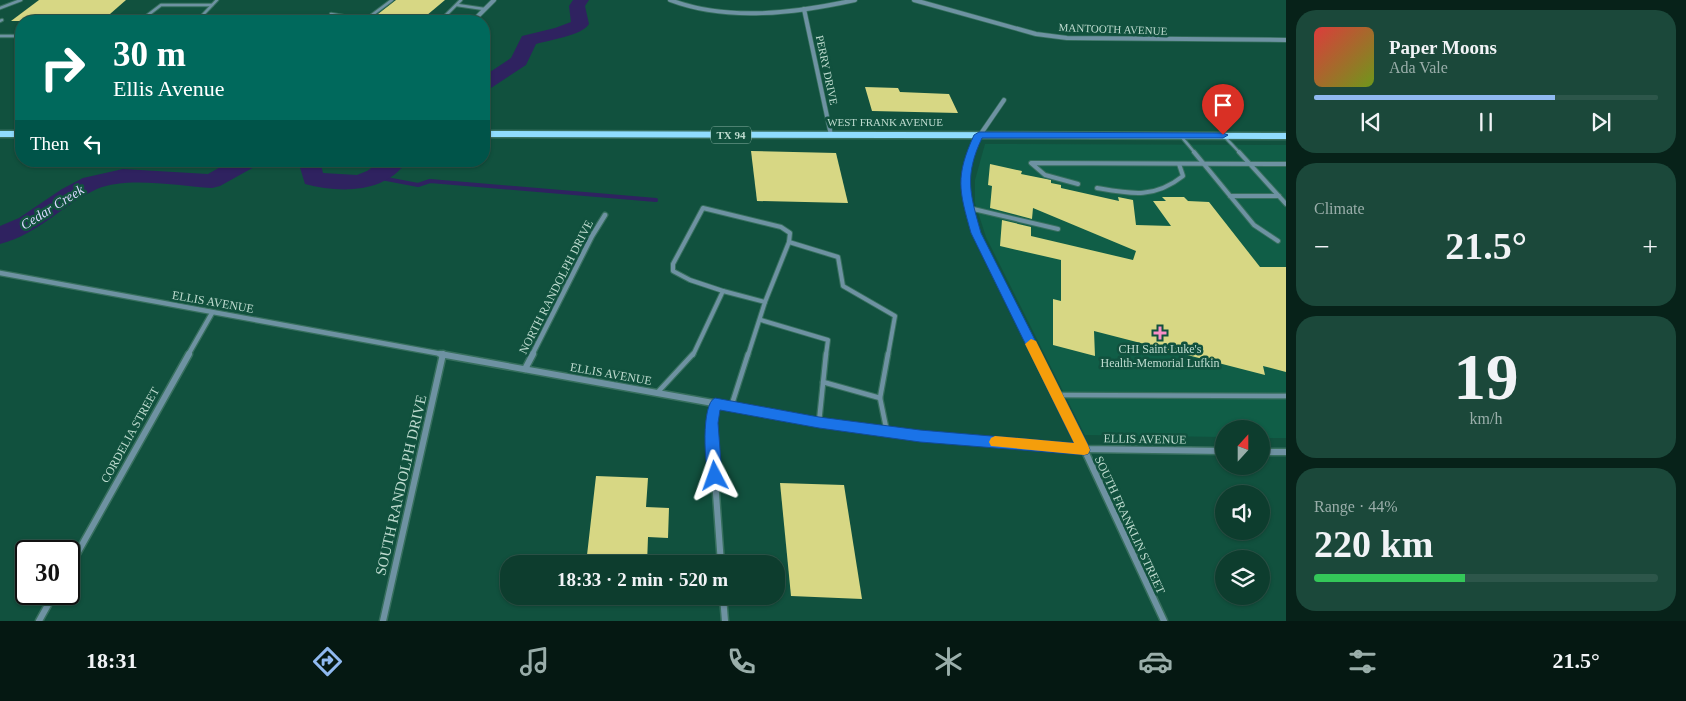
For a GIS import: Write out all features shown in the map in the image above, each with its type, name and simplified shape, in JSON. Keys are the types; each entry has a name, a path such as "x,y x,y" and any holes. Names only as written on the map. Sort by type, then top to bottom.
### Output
{"main road":[{"path":"0,134 15,134"},
{"name":"WEST FRANK AVENUE","path":"490,134 1286,136"}],"street":[{"path":"478,15 494,0"},
{"path":"670,0 681,5 706,10 750,12 804,9 855,0"},
{"name":"MANTOOTH AVENUE","path":"914,0 1036,34 1067,38 1286,40"},
{"name":"PERRY DRIVE","path":"804,9 831,135"},
{"name":"SOUTH FRANKLIN STREET","path":"1004,100 979,135 965,172 969,208 976,233 1084,450 1164,621"},
{"name":"NORTH RANDOLPH DRIVE","path":"525,369 592,236 605,215"},
{"name":"ELLIS AVENUE","path":"0,273 657,394 887,432 1084,450 1215,451"},
{"name":"CORDELIA STREET","path":"80,548 212,313"},
{"name":"SOUTH RANDOLPH DRIVE","path":"383,621 444,354"},
{"path":"715,404 711,423 720,555"},
{"path":"1270,452 1286,452"},
{"path":"39,621 48,605"},
{"path":"724,605 725,621"}],"lane":[{"path":"0,8 21,0"},
{"path":"203,15 216,0"},
{"path":"373,15 392,0"},
{"path":"446,15 461,0"},
{"path":"148,15 160,5 212,5"},
{"path":"457,5 484,9"},
{"path":"332,14 337,15"},
{"path":"0,36 15,36"},
{"path":"1180,135 1260,231 1278,241"},
{"path":"1223,135 1286,204"},
{"path":"1078,184 1045,175 1031,163 1286,164"},
{"path":"1097,188 1141,195 1171,187 1183,176 1179,164"},
{"path":"1230,196 1279,196"},
{"path":"731,407 736,385 765,302 790,242 790,233 781,227 703,208 673,264 673,271 680,276 723,291 765,302"},
{"path":"969,208 1058,229"},
{"path":"790,242 838,257 843,286 895,316 880,398 887,432"},
{"path":"657,394 692,357 723,291"},
{"path":"760,320 828,340 819,422"},
{"path":"823,382 880,398"},
{"path":"1057,395 1286,396"}],"shaded area":[{"name":"CHI Saint Luke's Health-Memorial Lufkin","path":"985,144 1286,145 1286,438 1270,438 1270,420 1215,420 1215,437 1085,435 986,237 975,203 975,180"}],"building":[{"path":"39,0 126,0 109,15 19,15"},
{"path":"396,0 445,0 427,15 377,15"},
{"path":"865,87 898,88 900,92 949,94 958,113 872,111"},
{"path":"751,151 836,153 848,203 757,201"},
{"path":"990,164 1022,171 1021,174 1051,180 1051,183 1061,185 1061,188 1119,201 1118,197 1133,200 1136,225 1171,226 1153,201 1166,201 1162,197 1184,197 1188,201 1209,202 1260,267 1286,267 1286,372 1263,366 1265,375 1094,331 1095,356 1053,345 1053,299 1061,301 1061,260 1000,246 1002,220 1031,227 1031,236 1133,260 1136,251 1033,208 1032,219 990,208 992,186 988,185"},
{"path":"596,476 648,478 646,507 669,508 668,538 648,537 647,555 587,555"},
{"path":"780,483 844,485 862,599 791,596"}],"waterway":[{"name":"Cedar Creek","path":"490,80 519,61 528,40 561,32 580,24 577,6 581,0"},
{"name":"Cedar Creek","path":"0,236 28,224 70,194 91,183 123,176 212,181 237,167"},
{"name":"Cedar Creek","path":"310,167 313,179 348,182 366,180 389,167"},
{"path":"376,177 418,185 430,181 656,200"}],"slow traffic":[{"path":"995,442 1084,450 1031,344"}],"place":[{"name":"CHI Saint Luke's Health-Memorial Lufkin","path":"1160,333"}],"route":[{"path":"715,476 711,423 715,404 819,422 920,436 1084,450 976,233 966,199 965,172 971,152 979,135 1223,135"}]}
